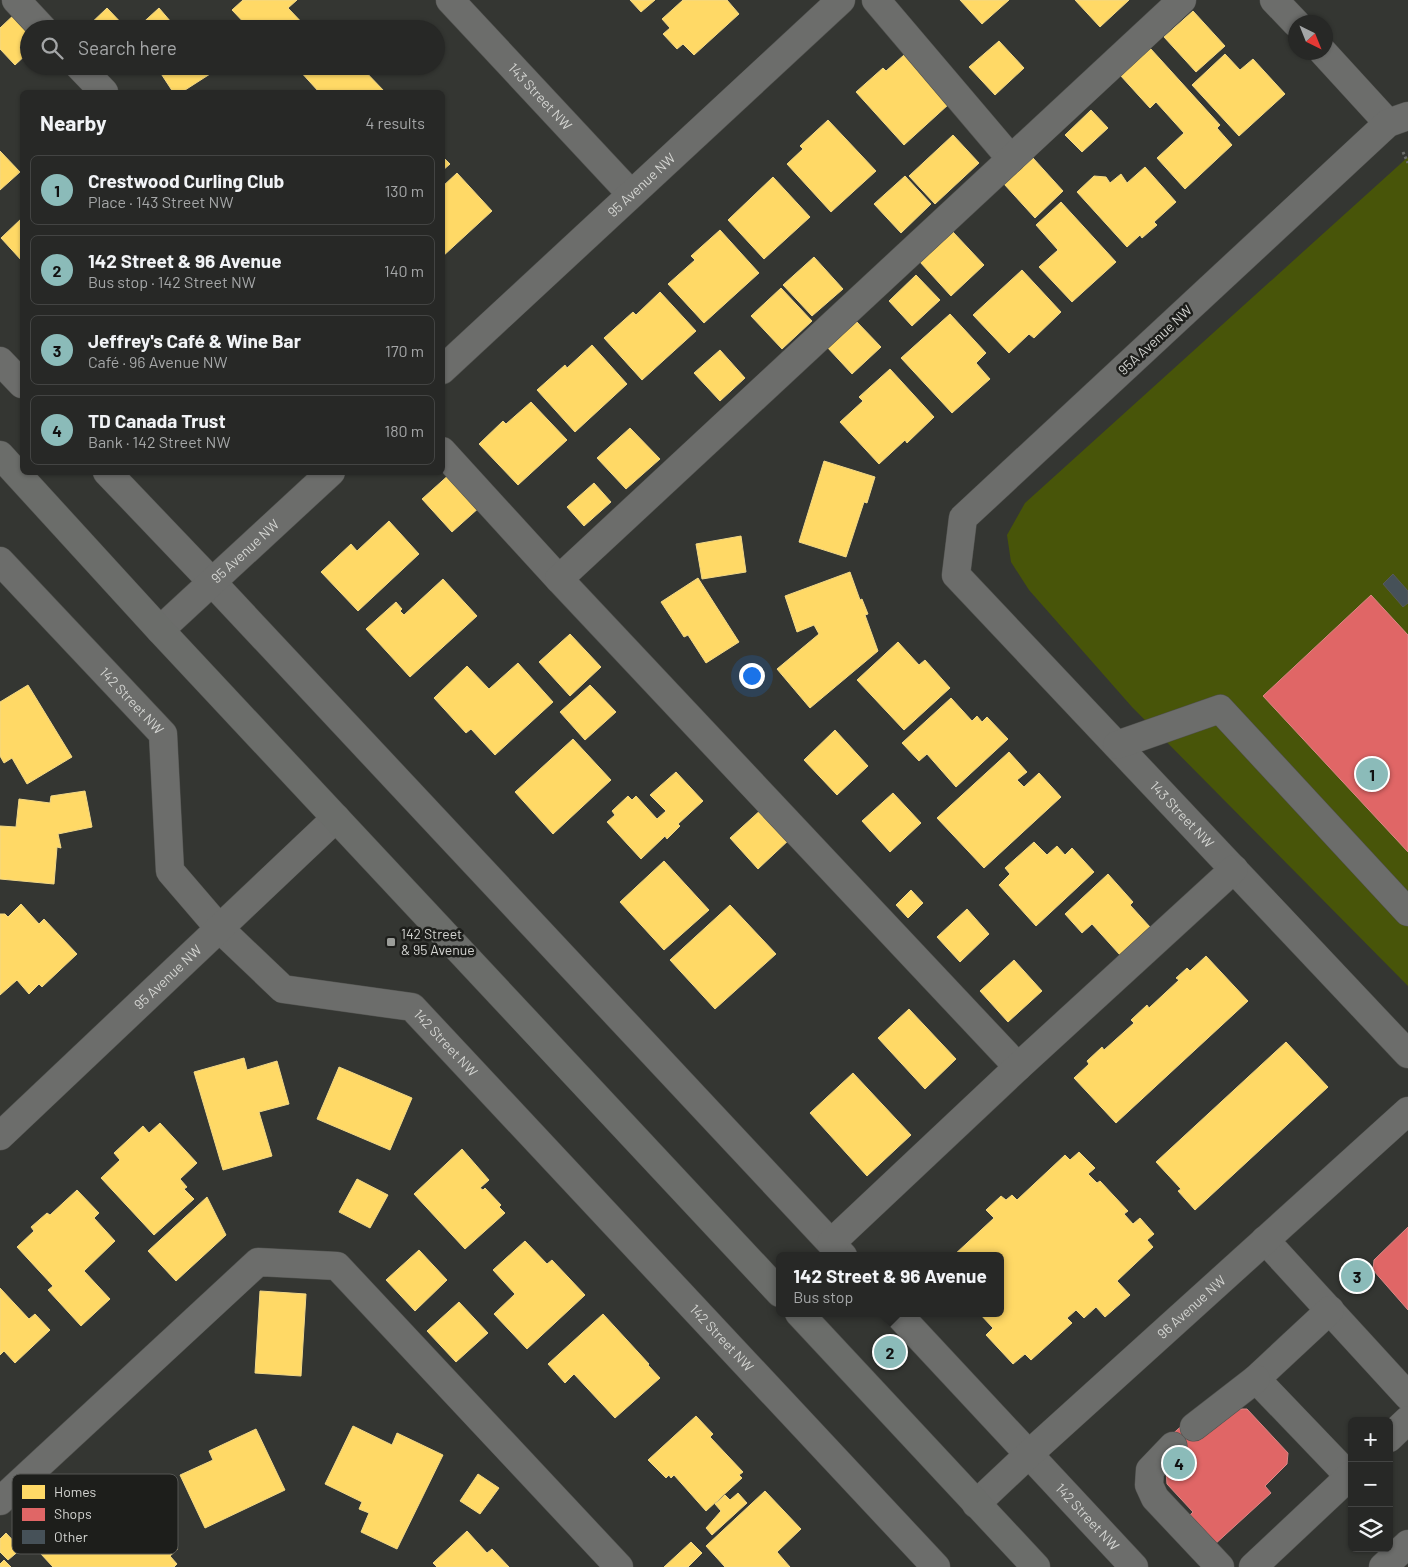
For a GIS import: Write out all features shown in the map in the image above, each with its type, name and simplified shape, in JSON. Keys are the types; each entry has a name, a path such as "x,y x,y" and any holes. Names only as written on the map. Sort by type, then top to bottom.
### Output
{"main road":[{"path":"0,455 160,630 776,1289"},
{"path":"803,1317 1036,1567"}],"street":[{"path":"16,0 35,20"},
{"name":"143 Street NW","path":"450,0 631,194"},
{"name":"95 Avenue NW","path":"445,367 841,0"},
{"path":"876,0 1011,159"},
{"path":"559,579 1182,0"},
{"path":"1274,0 1288,15"},
{"path":"1332,60 1398,119"},
{"path":"88,75 102,90"},
{"name":"95A Avenue NW","path":"956,574 963,518 1398,119"},
{"path":"0,361 20,382"},
{"path":"445,454 559,579 1018,1067"},
{"path":"110,475 837,1250 1018,1067 1234,870"},
{"name":"95 Avenue NW","path":"160,630 328,475"},
{"name":"142 Street NW","path":"0,561 163,734 170,871 219,928 283,989 412,1007 936,1567"},
{"name":"143 Street NW","path":"956,574 1408,1054"},
{"path":"1117,745 1220,709 1408,912"},
{"name":"95 Avenue NW","path":"0,1136 336,818"},
{"name":"96 Avenue NW","path":"976,1504 1408,1111"},
{"path":"1265,1240 1408,1396"},
{"path":"29,1474 258,1262 336,1266 620,1567"},
{"path":"1194,1427 1256,1379 1330,1310"},
{"name":"142 Street NW","path":"901,1317 1134,1567"},
{"path":"1256,1379 1348,1473"},
{"path":"1393,1434 1408,1420"},
{"path":"1173,1446 1150,1470 1149,1485 1155,1498 1220,1567"},
{"path":"1254,1567 1348,1477"},
{"path":"0,1501 12,1490"},
{"path":"1383,1567 1408,1544"}],"green space":[{"path":"1408,157 1408,986 1132,707 1029,590 1011,562 1007,535 1025,503"}],"building: Homes":[{"path":"243,0 297,0 288,8 299,20 241,20 232,10"},
{"path":"630,0 655,0 641,12"},
{"path":"683,0 727,0 739,14 694,55 683,44 677,49 663,34 670,28 662,19"},
{"path":"960,0 1009,0 982,24"},
{"path":"1075,0 1129,0 1100,27"},
{"path":"107,8 118,20 94,20"},
{"path":"159,8 169,20 146,20"},
{"path":"18,11 24,20 20,20 20,60 15,65 0,49 0,28"},
{"path":"1193,11 1225,46 1196,72 1164,37"},
{"path":"999,41 1024,68 995,95 969,67"},
{"path":"1150,48 1220,125 1217,128 1232,145 1185,189 1157,158 1184,133 1156,102 1150,108 1120,75"},
{"path":"1225,54 1240,70 1253,59 1285,94 1239,136 1192,85"},
{"path":"904,55 949,104 904,145 856,92 883,68 886,71"},
{"path":"162,75 208,75 185,90 172,90"},
{"path":"304,75 369,75 383,90 317,90"},
{"path":"1091,110 1108,128 1082,152 1065,135"},
{"path":"828,120 876,171 831,212 787,164 803,149 800,146"},
{"path":"953,135 979,163 935,204 909,176"},
{"path":"0,151 20,172 0,190"},
{"path":"1033,158 1063,191 1035,218 1004,184"},
{"path":"445,159 450,164 445,168"},
{"path":"1145,167 1176,202 1154,222 1157,225 1142,238 1140,235 1127,247 1077,192 1094,176 1106,177 1110,183 1121,174 1127,183"},
{"path":"457,173 492,211 445,254 445,184"},
{"path":"905,176 931,204 901,233 874,204"},
{"path":"773,177 810,217 764,259 728,220"},
{"path":"1061,202 1116,262 1072,302 1039,267 1058,250 1036,225"},
{"path":"20,220 20,259 1,238"},
{"path":"720,230 759,273 704,323 668,284 695,260 691,256"},
{"path":"953,232 984,265 951,296 920,262"},
{"path":"814,257 843,289 812,316 783,285"},
{"path":"1022,270 1061,312 1034,338 1029,334 1009,353 973,315"},
{"path":"916,275 940,300 912,326 889,301"},
{"path":"781,288 812,321 782,349 751,316"},
{"path":"660,292 696,331 642,380 604,338 633,312 636,315"},
{"path":"950,314 986,353 976,363 990,379 952,413 901,358"},
{"path":"856,321 881,347 852,374 827,347"},
{"path":"592,345 627,384 575,432 537,390 565,365 567,368"},
{"path":"720,350 745,378 720,401 694,373"},
{"path":"890,369 934,417 907,443 905,440 879,464 840,422 863,401 859,397"},
{"path":"531,402 567,440 518,485 479,444 503,421 506,424"},
{"path":"630,428 660,459 626,489 597,458"},
{"path":"824,461 875,477 867,503 864,502 846,557 799,542"},
{"path":"451,473 481,506 452,532 422,499"},
{"path":"594,483 611,502 584,526 567,507"},
{"path":"389,521 419,554 358,611 321,572 351,544 357,551"},
{"path":"741,536 746,572 702,579 696,544"},
{"path":"850,572 860,600 862,599 868,614 865,615 878,651 810,708 777,669 819,634 814,625 797,632 785,596"},
{"path":"698,578 739,642 706,663 688,635 684,637 661,602"},
{"path":"443,579 477,616 410,677 366,629 396,602 404,615"},
{"path":"570,634 601,667 570,696 539,662"},
{"path":"898,642 919,665 925,660 950,688 904,730 857,680"},
{"path":"518,663 553,702 495,755 471,729 466,733 434,698 467,666 489,689"},
{"path":"28,685 72,757 27,784 12,758 4,763 0,756 0,702"},
{"path":"590,685 616,712 585,740 560,712"},
{"path":"951,698 972,721 977,716 982,722 987,717 1008,739 956,787 927,754 919,761 902,743"},
{"path":"835,730 868,766 837,795 804,760"},
{"path":"573,739 611,780 553,834 515,792"},
{"path":"1009,752 1027,772 1017,780 1024,787 1039,773 1061,797 984,868 937,818"},
{"path":"676,772 703,801 678,824 680,826 667,839 665,836 641,859 607,822 615,815 612,811 628,796 632,800 636,796 657,819 666,811 650,795"},
{"path":"85,791 92,827 58,834 61,848 57,847 54,884 0,879 0,826 16,827 19,799 50,803 51,796"},
{"path":"893,793 921,823 890,852 862,821"},
{"path":"763,808 791,838 758,869 730,838"},
{"path":"1034,842 1047,855 1057,846 1065,855 1072,848 1094,872 1036,926 999,885 1010,874 1005,868"},
{"path":"664,861 709,910 664,950 620,902"},
{"path":"1108,874 1133,902 1130,905 1150,927 1120,955 1092,924 1082,933 1065,914"},
{"path":"911,890 923,903 908,918 896,905"},
{"path":"21,904 39,924 44,919 77,954 42,987 39,984 29,994 17,980 0,995 0,914 5,914 8,917"},
{"path":"730,905 776,954 715,1009 670,960"},
{"path":"967,909 989,934 960,962 937,937"},
{"path":"1206,956 1248,1001 1116,1123 1074,1078 1089,1064 1087,1061 1102,1047 1104,1050 1134,1023 1131,1020 1147,1005 1149,1008 1179,980 1176,978 1187,968 1190,971"},
{"path":"1014,960 1042,991 1008,1022 980,991"},
{"path":"909,1009 956,1059 925,1089 878,1038"},
{"path":"1286,1042 1328,1087 1195,1210 1178,1191 1181,1189 1156,1162"},
{"path":"244,1058 247,1070 277,1061 289,1104 259,1112 272,1156 223,1170 194,1072"},
{"path":"339,1067 412,1098 390,1150 317,1119"},
{"path":"853,1073 911,1135 867,1176 810,1113"},
{"path":"160,1123 197,1163 180,1179 187,1187 184,1189 194,1199 154,1235 101,1178 120,1160 114,1153 143,1126 149,1133"},
{"path":"462,1149 489,1180 480,1188 483,1190 485,1188 501,1205 499,1207 505,1213 465,1249 414,1194"},
{"path":"1079,1152 1095,1168 1088,1174 1097,1183 1100,1181 1128,1211 1124,1214 1133,1224 1140,1218 1154,1234 1147,1240 1153,1247 1117,1281 1130,1295 1105,1317 1096,1307 1084,1318 1076,1310 1067,1318 1072,1323 1031,1360 1025,1354 1013,1364 986,1335 993,1328 983,1317 1004,1317 1004,1252 957,1252 994,1218 986,1210 1001,1196 1006,1200 1012,1195 1017,1200 1065,1155 1070,1160"},
{"path":"357,1179 388,1195 370,1228 339,1212"},
{"path":"77,1190 99,1213 94,1218 115,1241 84,1271 110,1299 81,1326 48,1290 53,1286 17,1247 34,1231 31,1227 47,1213 50,1215"},
{"path":"207,1197 226,1235 176,1281 148,1251"},
{"path":"525,1241 547,1264 552,1260 585,1295 527,1349 494,1314 515,1294 493,1270"},
{"path":"419,1250 447,1280 415,1311 386,1280"},
{"path":"0,1288 29,1319 35,1314 50,1330 15,1363 4,1351 0,1355"},
{"path":"260,1291 306,1294 301,1376 255,1373"},
{"path":"459,1302 488,1333 456,1362 427,1331"},
{"path":"603,1314 660,1378 615,1418 574,1374 565,1383 548,1364"},
{"path":"696,1416 713,1434 710,1437 743,1472 739,1475 742,1478 706,1511 674,1475 671,1478 669,1475 666,1478 648,1460"},
{"path":"353,1426 392,1445 397,1433 443,1455 397,1549 361,1532 369,1513 359,1509 362,1502 325,1484"},
{"path":"256,1429 285,1490 205,1528 180,1475 213,1460 209,1451"},
{"path":"478,1474 499,1488 480,1514 460,1501"},
{"path":"765,1491 801,1529 777,1552 790,1567 725,1567 706,1546"},
{"path":"738,1493 747,1503 712,1535 706,1528 721,1511 715,1504 725,1495 730,1500"},
{"path":"467,1531 487,1553 492,1549 509,1567 437,1567 433,1563"},
{"path":"6,1533 12,1539 12,1554 15,1554 8,1560 0,1552 0,1539"},
{"path":"691,1542 702,1553 688,1567 664,1567"},
{"path":"41,1554 172,1554 170,1556 177,1564 174,1567 53,1567"},
{"path":"4,1560 11,1567 0,1567"}],"building: Shops":[{"path":"1371,595 1408,635 1408,852 1263,696"},
{"path":"1408,1227 1408,1310 1373,1270 1374,1260"},
{"path":"1234,1409 1247,1409 1288,1453 1287,1464 1265,1486 1271,1493 1213,1546 1187,1518 1193,1512 1167,1484 1166,1472 1183,1457 1167,1439 1187,1421"}],"building: Other":[{"path":"1393,574 1408,591 1408,603 1403,607 1383,584"}],"place":[{"name":"Crestwood Curling Club","path":"1372,774"},
{"name":"142 Street & 95 Avenue","path":"391,942"},
{"name":"Jeffrey's Café & Wine Bar","path":"1357,1276"},
{"name":"142 Street & 96 Avenue","path":"890,1352"},
{"name":"TD Canada Trust","path":"1179,1463"}]}
